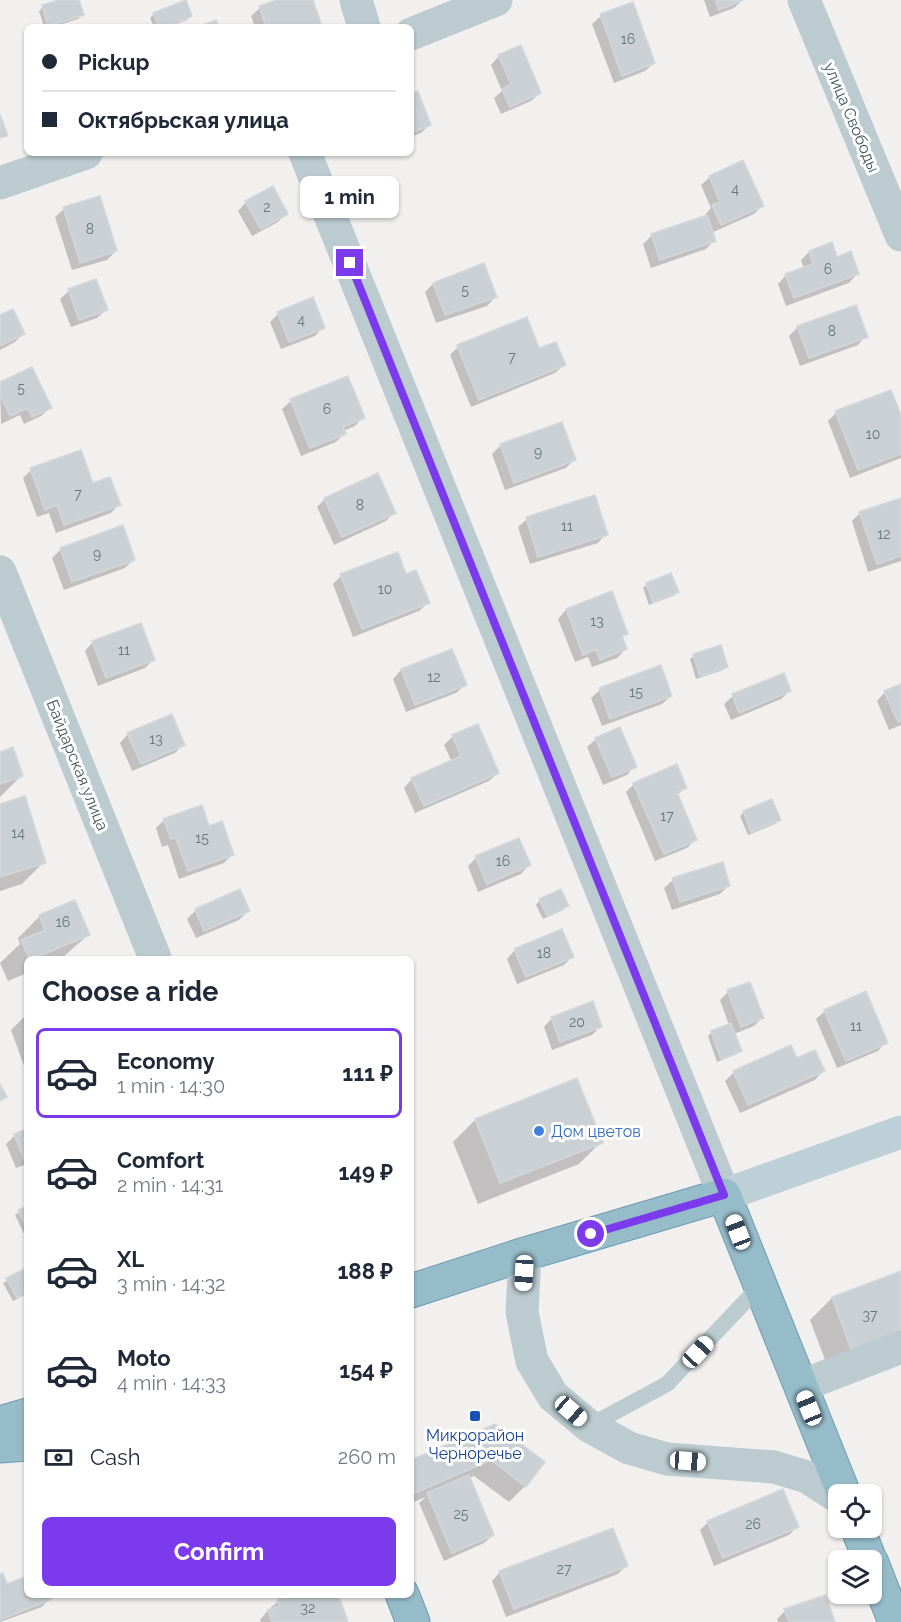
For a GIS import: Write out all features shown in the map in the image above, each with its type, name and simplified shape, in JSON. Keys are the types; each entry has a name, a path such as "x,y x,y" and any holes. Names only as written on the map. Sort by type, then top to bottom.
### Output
{"highway":[{"path":"414,1290 525,1254 724,1195 839,1484"},
{"path":"0,1423 24,1416"},
{"path":"0,1446 24,1444"},
{"path":"882,1584 895,1609"},
{"path":"404,1598 413,1622"}],"main road":[{"path":"724,1195 901,1132"}],"street":[{"path":"356,0 363,24"},
{"path":"414,33 496,0"},
{"name":"улица Свободы","path":"804,0 901,235"},
{"path":"0,183 77,156"},
{"path":"306,156 724,1195"},
{"name":"Байдарская улица","path":"0,572 154,956"},
{"path":"525,1254 522,1312 532,1361 553,1396 589,1426 628,1448 667,1459 774,1467 807,1477 828,1491"},
{"path":"801,1386 901,1347"}],"lane":[{"path":"589,1426 667,1384 759,1287"}],"building":[{"path":"59,0 79,0 84,15 47,24 42,5"},
{"path":"186,0 192,16 174,24 158,24 153,13"},
{"path":"277,0 313,0 321,24 265,24 259,6"},
{"path":"715,0 743,0 719,10"},
{"path":"633,2 655,63 622,76 600,14"},
{"path":"216,20 218,24 206,24"},
{"path":"521,45 541,93 510,107 502,89 511,84 498,55"},
{"path":"418,91 431,125 414,132 414,92"},
{"path":"0,114 8,136 0,138"},
{"path":"743,160 764,206 721,225 712,205 720,202 709,176"},
{"path":"273,186 288,214 261,229 245,201"},
{"path":"100,196 117,251 80,263 63,207"},
{"path":"707,215 716,241 660,260 651,234"},
{"path":"832,242 837,257 851,251 859,274 794,298 785,274 813,264 809,251"},
{"path":"484,263 497,297 445,315 433,283"},
{"path":"96,279 108,310 79,320 68,289"},
{"path":"313,297 325,328 289,342 277,312"},
{"path":"856,305 868,337 809,358 797,326"},
{"path":"13,309 25,334 0,346 0,315"},
{"path":"527,317 539,348 556,342 566,365 479,400 457,345"},
{"path":"32,367 52,408 32,417 28,408 10,416 0,395 0,382"},
{"path":"348,376 365,418 343,427 346,434 310,448 290,399"},
{"path":"891,390 901,415 901,454 858,470 835,411"},
{"path":"562,422 576,460 514,483 500,444"},
{"path":"81,450 93,483 110,477 121,505 64,525 57,505 45,510 30,468"},
{"path":"378,473 396,513 342,537 324,498"},
{"path":"595,495 608,535 538,557 526,517"},
{"path":"901,498 901,556 877,564 859,512"},
{"path":"123,525 135,560 72,582 60,548"},
{"path":"398,552 406,574 416,570 430,603 362,629 340,574"},
{"path":"671,573 679,592 653,603 646,583"},
{"path":"612,591 628,634 622,636 627,649 600,660 596,649 583,655 566,609"},
{"path":"141,623 155,660 106,678 92,641"},
{"path":"721,645 728,667 700,676 693,654"},
{"path":"452,649 467,685 415,705 401,669"},
{"path":"661,665 672,696 610,719 599,688"},
{"path":"784,673 791,691 739,713 732,694"},
{"path":"901,684 901,721 898,722 884,691"},
{"path":"172,714 185,745 141,764 127,733"},
{"path":"478,724 499,773 424,806 411,778 461,756 452,735"},
{"path":"620,727 637,767 612,777 595,738"},
{"path":"13,747 23,776 0,784 0,752"},
{"path":"677,764 687,788 677,792 697,840 664,854 633,783"},
{"path":"25,796 46,863 0,877 0,804"},
{"path":"772,799 781,820 751,832 743,811"},
{"path":"202,805 209,826 222,821 234,855 188,871 176,838 171,839 163,819"},
{"path":"519,838 531,865 487,884 475,856"},
{"path":"723,862 730,886 680,902 672,878"},
{"path":"240,889 250,911 204,931 195,909"},
{"path":"561,889 569,906 547,916 539,899"},
{"path":"75,900 90,935 39,956 28,956 21,940 45,930 39,915"},
{"path":"562,929 574,957 526,977 514,949"},
{"path":"750,982 764,1018 741,1027 727,990"},
{"path":"866,991 888,1043 846,1061 824,1010"},
{"path":"593,1001 602,1027 560,1042 551,1017"},
{"path":"731,1023 742,1051 721,1059 711,1031"},
{"path":"791,1045 797,1058 815,1050 825,1071 748,1105 733,1071"},
{"name":"Дом цветов","path":"577,1078 603,1143 500,1183 475,1119"},
{"path":"0,1084 7,1097 0,1101"},
{"path":"24,1130 24,1159 14,1134"},
{"path":"24,1207 24,1222 18,1210"},
{"path":"24,1269 24,1294 17,1298 6,1278"},
{"path":"901,1271 901,1333 852,1352 832,1297"},
{"path":"495,1424 545,1462 526,1487 491,1460 415,1493 414,1459"},
{"path":"469,1475 494,1535 452,1553 427,1493"},
{"path":"783,1489 799,1527 723,1558 707,1521"},
{"path":"613,1528 628,1566 514,1609 499,1571"},
{"path":"3,1573 7,1584 24,1577 24,1598 52,1599 0,1620 0,1574"},
{"path":"826,1595 835,1622 789,1622 784,1609"},
{"path":"281,1598 339,1598 348,1622 272,1622 268,1610 279,1606 277,1600"}],"place":[{"name":"Дом цветов","path":"539,1131"},
{"name":"Микрорайон Черноречье","path":"475,1416"}],"route":[{"path":"350,263 724,1195 591,1234"}]}
